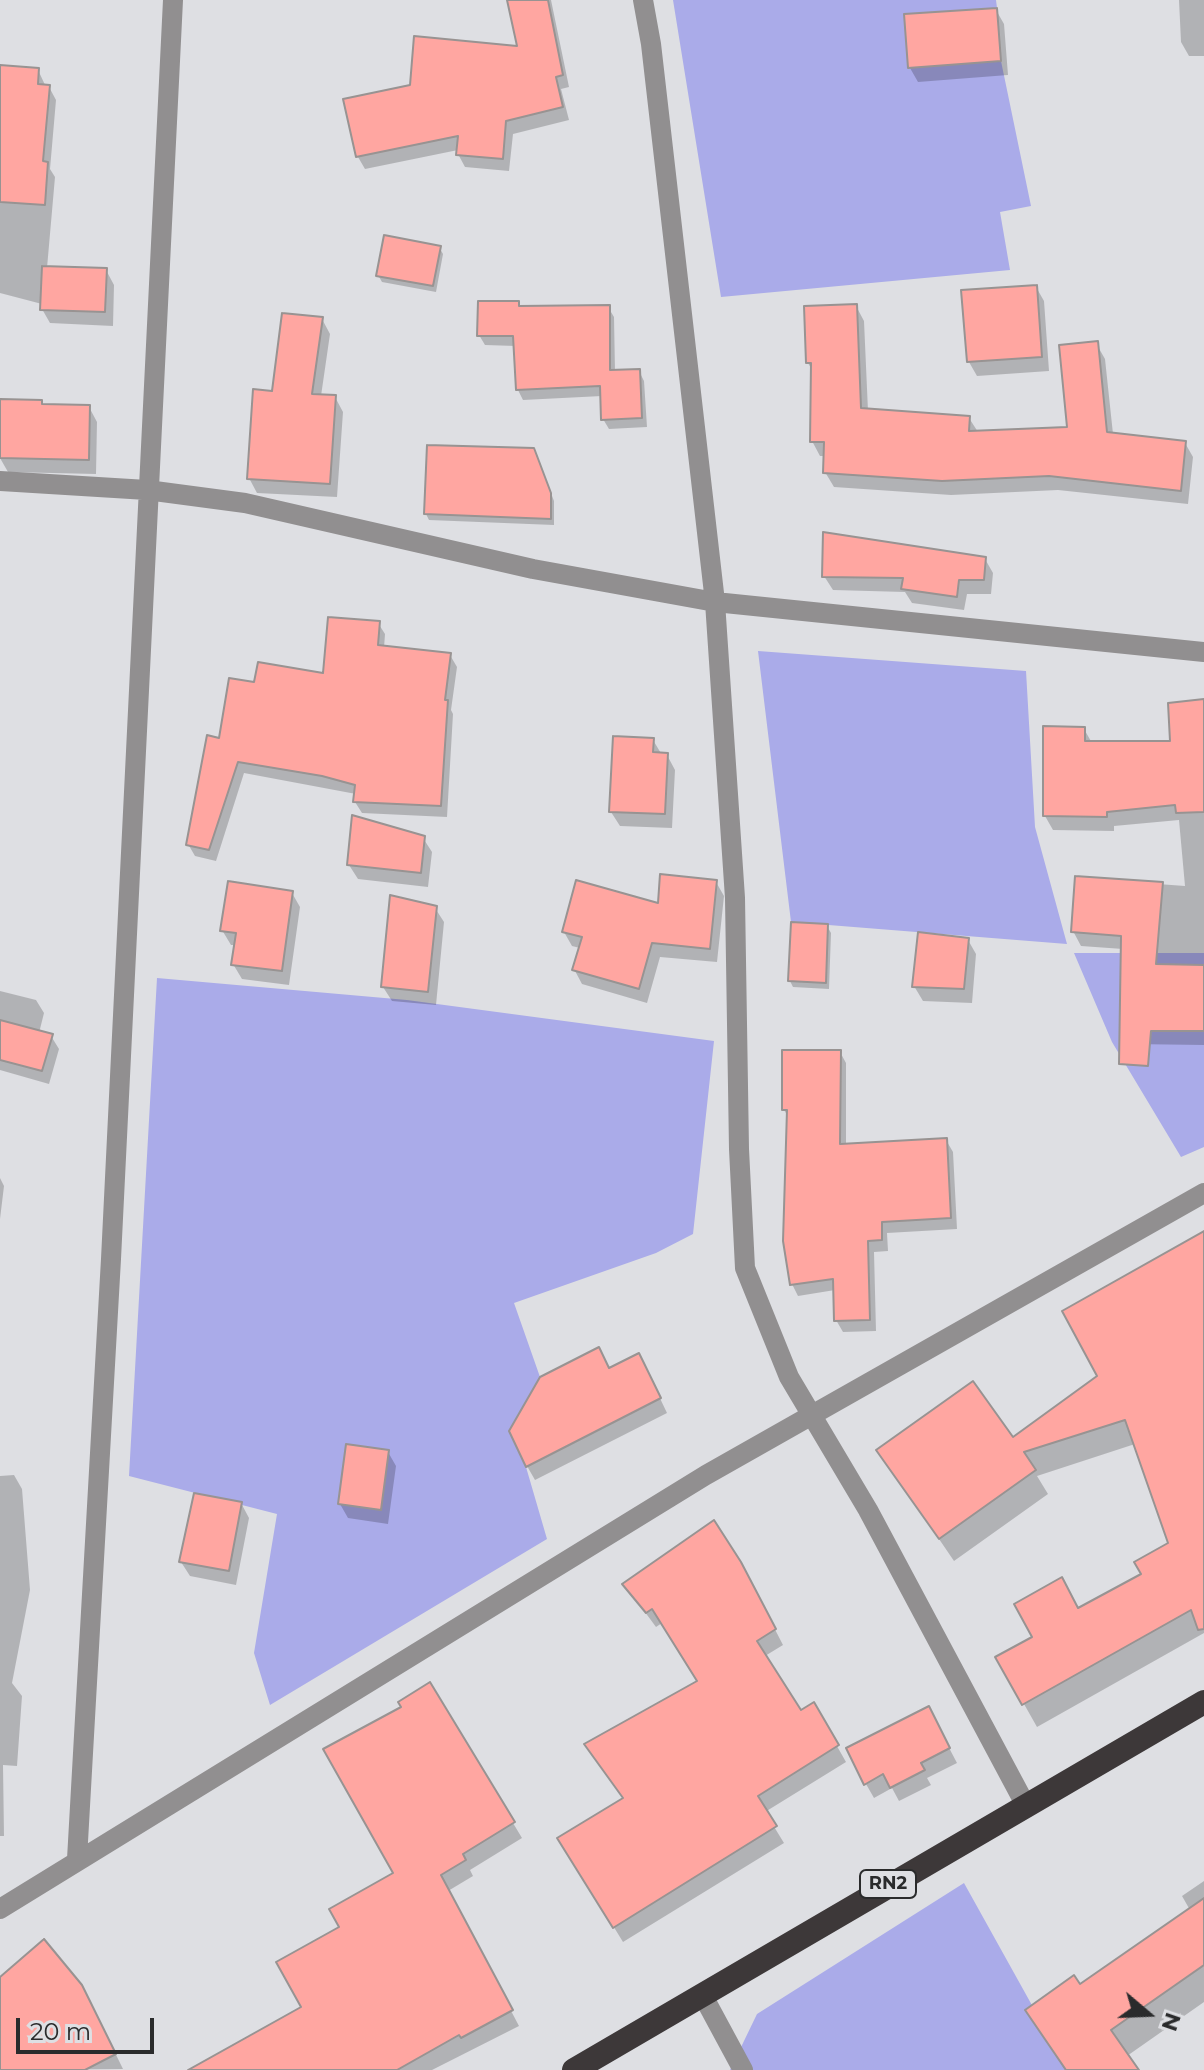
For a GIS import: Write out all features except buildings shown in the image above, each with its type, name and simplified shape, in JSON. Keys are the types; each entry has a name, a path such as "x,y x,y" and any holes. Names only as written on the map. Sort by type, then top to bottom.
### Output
{"highway":[{"name":"RN2","path":"574,2070 1025,1804 1203,1703"}],"street":[{"path":"77,1859 110,1275 173,0"},
{"path":"643,0 651,44 715,602 735,898 739,1149 745,1268 789,1377 936,1634 1025,1804"},
{"path":"0,481 147,490 245,503 533,569 715,602 1204,652"},
{"path":"0,1909 706,1475 1204,1193"},
{"path":"702,1994 743,2070"}],"shaded area":[{"path":"673,0 996,0 997,8 904,15 909,68 1001,61 1031,206 1000,212 1010,270 721,297"},
{"path":"758,651 1026,671 1035,827 1067,944 791,922"},
{"path":"1074,953 1204,953 1204,1147 1181,1157 1112,1042"},
{"path":"157,978 407,1000 714,1041 693,1234 656,1253 514,1303 540,1377 509,1431 526,1467 547,1539 270,1705 254,1653 277,1514 129,1476"},
{"path":"964,1883 1068,2070 730,2070 757,2014"}]}
